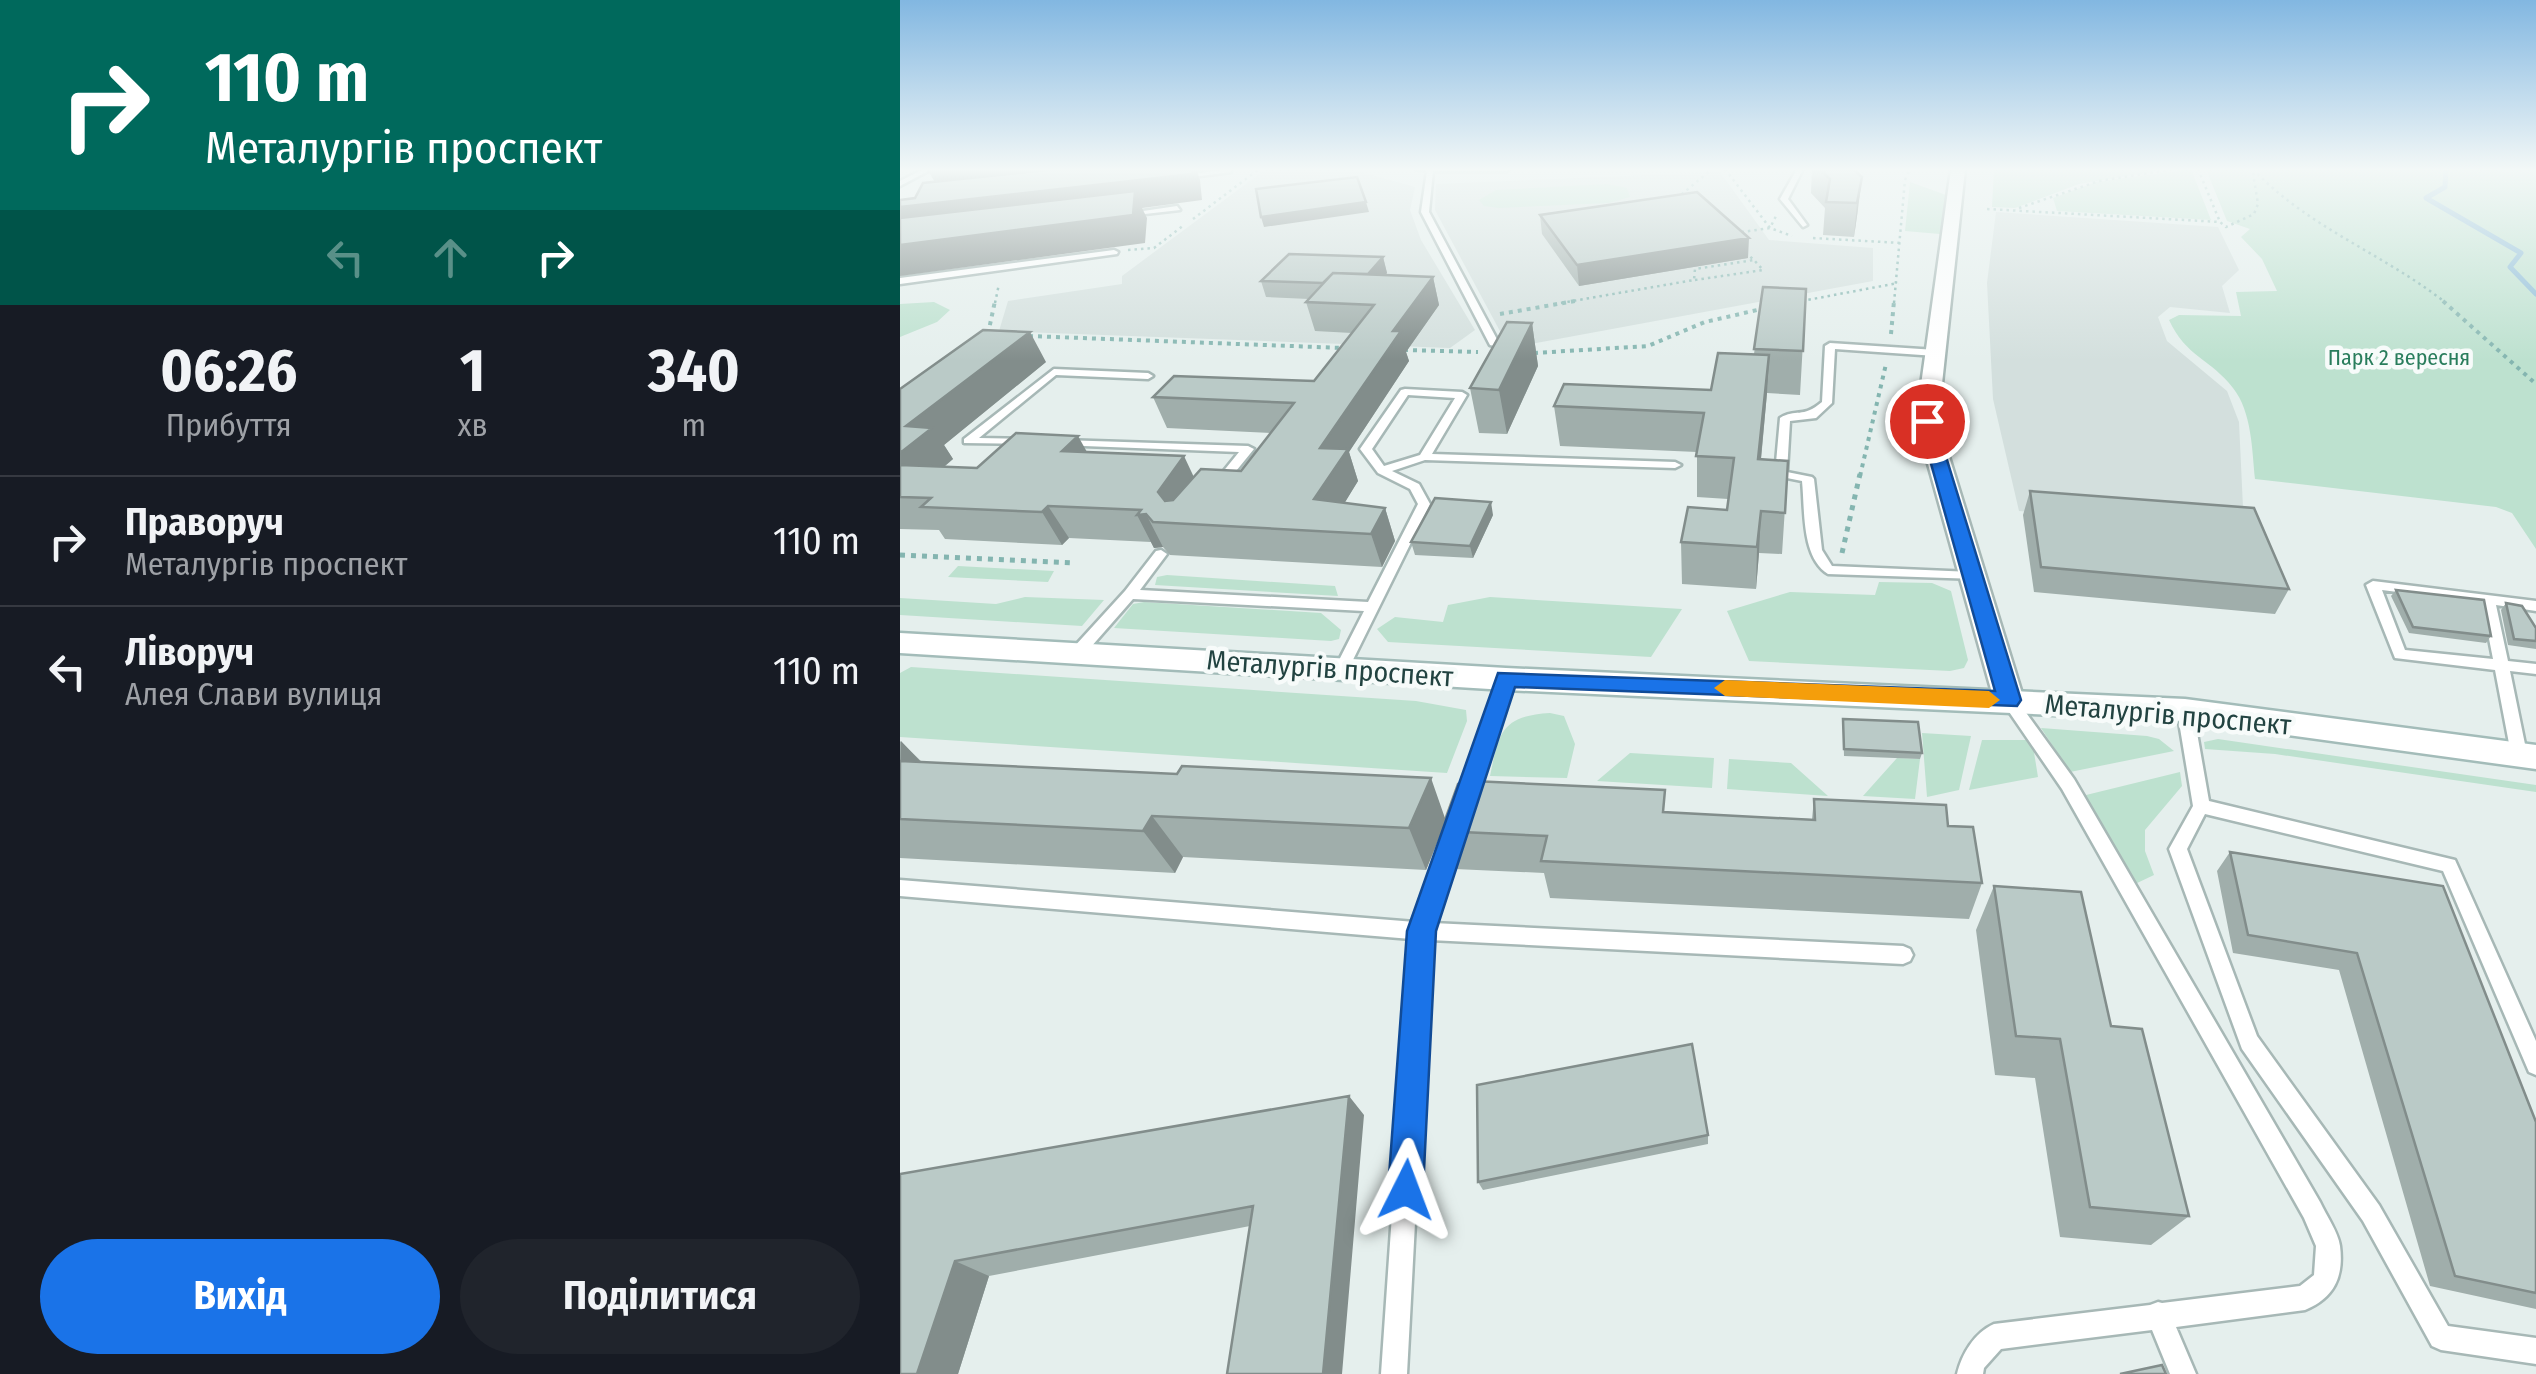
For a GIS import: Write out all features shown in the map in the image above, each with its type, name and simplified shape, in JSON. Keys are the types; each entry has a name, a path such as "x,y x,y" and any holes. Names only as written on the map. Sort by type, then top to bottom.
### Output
{"street":[{"path":"1950,233 1927,421 2009,700"},
{"name":"Металургів проспект","path":"900,643 1506,679 2185,710 2527,756"}],"lane":[{"path":"1436,233 1481,318 1492,348"},
{"path":"900,281 1114,252"},
{"path":"1936,352 1830,346 1827,404 1812,416 1785,418 1781,474 1808,479 1816,550 1828,570 1972,576"},
{"path":"1148,376 1054,372 968,440 1248,449 1206,500"},
{"path":"1342,670 1424,504 1415,487 1382,470 1366,449 1405,392 1462,394 1424,457"},
{"path":"1382,470 1424,457 1675,464"},
{"path":"1078,652 1161,554"},
{"path":"2536,606 2373,586 2400,654 2536,669"},
{"path":"1130,594 1371,607"},
{"path":"2488,600 2527,756"},
{"path":"1394,1374 1422,931 1506,679"},
{"path":"1970,1374 1973,1362 1994,1337 2305,1298 2326,1281 2328,1245 2312,1210 2068,784 2009,700"},
{"path":"2185,710 2200,806 2178,849 2249,1042 2371,1213 2441,1337 2536,1351"},
{"path":"2200,806 2449,865 2536,1066"},
{"path":"900,888 1422,931 1904,955"},
{"path":"2158,1314 2183,1374"}],"path":[{"path":"1726,234 1732,233"},
{"path":"1844,571 1841,558 1890,350 1901,233"},
{"path":"2339,233 2435,295 2536,384"},
{"path":"1481,318 1763,270 1740,247"},
{"path":"1694,280 1695,270 1754,260"},
{"path":"1004,267 986,334 1006,335"},
{"path":"1790,303 1898,283"},
{"path":"1528,353 1648,346 1705,322 1772,306"},
{"path":"1025,336 1355,349"},
{"path":"1394,350 1492,348"},
{"path":"900,555 1073,564"}],"shaded area":[{"path":"1180,233 1418,233 1475,330 1450,348 999,331 1008,301 1122,284 1122,276"},
{"path":"1447,233 1764,233 1769,240 1873,248 1873,281 1509,348"},
{"path":"1993,233 2221,233 2239,270 2222,286 2230,313 2170,307 2158,317 2167,341 2227,391 2239,422 2244,529 2019,511 1993,399 1987,283"}],"green space":[{"name":"Парк 2 вересня","path":"2245,233 2536,233 2536,549 2512,513 2496,507 2255,479 2250,432 2239,398 2225,378 2183,342 2169,320 2179,315 2241,316 2236,292 2277,291 2262,259 2241,237"},
{"path":"934,302 950,310 937,322 900,337 900,304"},
{"path":"958,566 1054,571 1048,582 948,577"},
{"path":"1157,577 1335,586 1338,596 1155,585"},
{"path":"1879,582 1932,583 1951,591 1968,660 1964,668 1950,671 1749,661 1727,611 1790,592 1875,595"},
{"path":"1025,597 1104,600 1082,626 900,615 900,598 996,604"},
{"path":"1490,597 1682,609 1651,657 1388,642 1377,629 1395,617 1443,622 1448,605"},
{"path":"1133,604 1321,613 1341,630 1339,639 1331,641 1114,628"},
{"path":"911,667 1416,701 1466,710 1467,721 1447,773 900,737 900,673"},
{"path":"1550,713 1564,716 1575,744 1567,778 1490,776 1505,729 1521,718"},
{"path":"2041,728 2147,736 2159,739 2174,751 2070,772"},
{"path":"1922,733 1971,736 1959,790 1927,797"},
{"path":"2218,739 2536,785 2536,792 2275,754 2205,749 2204,742"},
{"path":"1982,740 2032,740 2038,777 1969,790"},
{"path":"1630,753 1714,758 1712,788 1597,781"},
{"path":"1897,758 1920,759 1915,799 1863,796"},
{"path":"1729,759 1791,763 1828,796 1727,789"},
{"path":"2180,772 2182,786 2145,830 2145,851 2154,875 2135,884 2082,796"}],"building":[{"path":"900,233 992,233 900,245"},
{"path":"1553,233 1743,233 1749,238 1577,265"},
{"path":"1289,254 1383,257 1368,274 1333,273 1323,283 1261,281"},
{"path":"1333,273 1433,277 1393,331 1401,331 1320,448 1348,449 1314,499 1385,508 1371,534 1153,522 1146,514 1137,515 1141,510 1048,506 1042,512 921,507 931,498 900,497 900,465 977,468 1016,433 1078,436 1062,451 1184,456 1158,492 1165,501 1173,500 1201,469 1241,471 1294,403 1153,397 1174,376 1314,381 1374,305 1306,302"},
{"path":"1763,287 1806,289 1803,351 1754,349"},
{"path":"1507,322 1532,323 1499,390 1470,388"},
{"path":"983,330 1030,332 906,426 932,428 900,453 900,389"},
{"path":"1718,353 1769,355 1758,459 1788,461 1785,513 1761,511 1757,547 1681,542 1688,507 1727,510 1734,458 1696,456 1704,413 1554,406 1564,384 1711,390"},
{"path":"2030,491 2254,508 2289,589 2041,567"},
{"path":"1435,498 1491,502 1470,546 1411,542"},
{"path":"2396,590 2484,600 2491,636 2413,627"},
{"path":"2506,603 2522,606 2536,628 2536,641 2514,639"},
{"path":"1843,719 1918,722 1922,753 1844,749"},
{"path":"900,761 1177,774 1182,766 1431,778 1409,828 1152,816 1143,831 900,819"},
{"path":"1473,781 1665,790 1663,812 1815,820 1814,799 1946,805 1948,826 1973,827 1982,883 1541,861 1547,836 1441,831 1458,784"},
{"path":"2230,852 2443,886 2536,1122 2536,1293 2455,1276 2357,953 2248,935"},
{"path":"1994,886 2081,892 2111,1026 2142,1029 2189,1216 2090,1207 2060,1039 2016,1036"},
{"path":"1692,1044 1708,1135 1478,1182 1477,1085"},
{"path":"1349,1096 1323,1374 1227,1374 1253,1206 955,1261 917,1374 900,1374 900,1174"},
{"path":"2162,1365 2166,1374 2120,1374"}],"waterway":[{"path":"2487,233 2521,253 2510,267 2536,294"}],"slow traffic":[{"path":"1725,688 1989,700"}],"route":[{"path":"1406,1190 1422,931 1506,679 2009,700 1927,421"}]}
